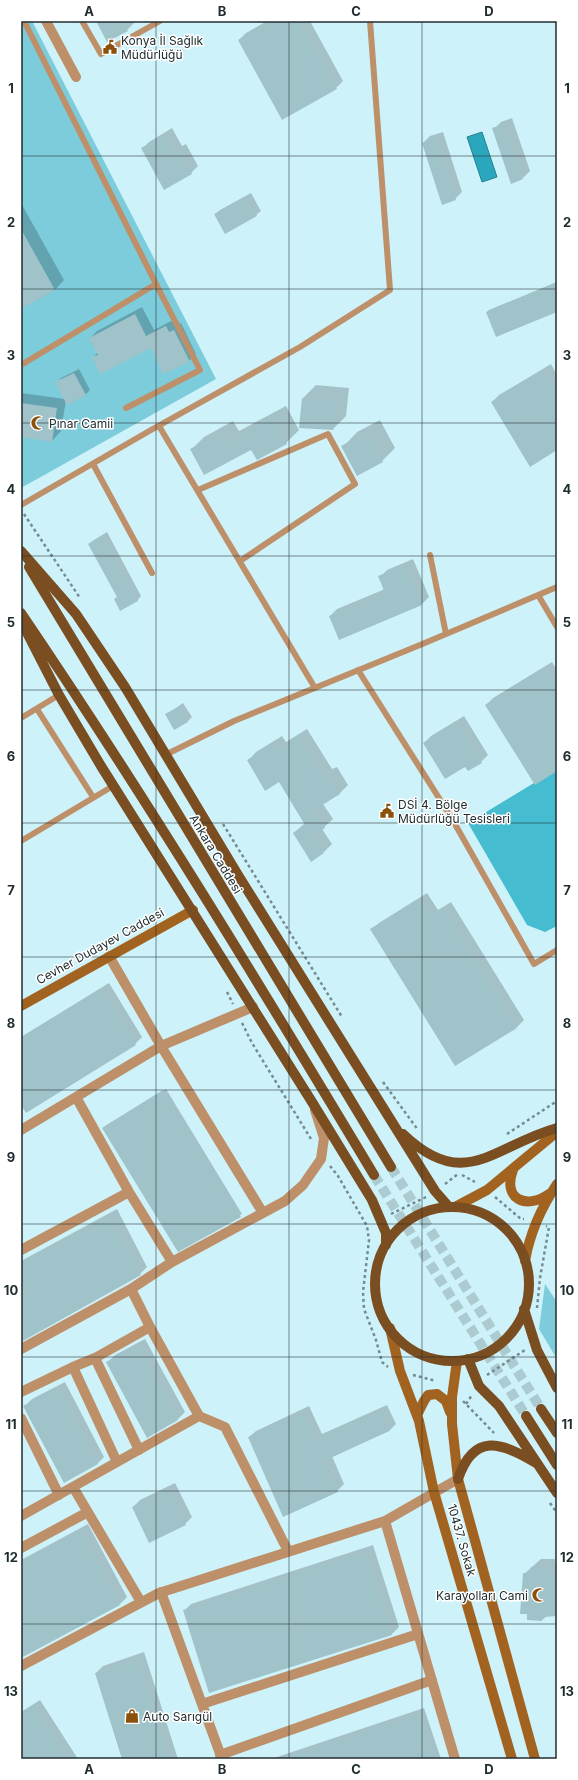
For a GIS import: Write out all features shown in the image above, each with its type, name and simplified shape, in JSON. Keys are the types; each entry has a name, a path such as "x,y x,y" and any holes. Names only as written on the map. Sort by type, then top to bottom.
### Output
{"main road":[{"path":"21,551 76,614 125,687 165,755 435,1192 452,1207"},
{"name":"Ankara Caddesi","path":"21,554 391,1167"},
{"path":"21,613 82,704 270,1002 374,1175"},
{"path":"21,621 60,696 113,786 253,1007 372,1200 386,1233 386,1245"},
{"path":"392,1123 410,1141 426,1152 458,1169 531,1136 557,1128"},
{"path":"452,1207 481,1213 500,1224 515,1241 525,1261 528,1290 524,1309 514,1329 499,1345 479,1356 457,1361 446,1361 424,1356 405,1344 390,1328 379,1306 376,1287 377,1268 386,1245 396,1232 408,1221 428,1211 452,1207"},
{"path":"524,1309 535,1344 557,1388"},
{"path":"468,1359 479,1386 499,1406 557,1493"},
{"path":"541,1409 557,1432"},
{"path":"526,1416 557,1466"},
{"path":"458,1479 463,1464 477,1449 494,1445 508,1448 538,1464"}],"street":[{"path":"46,21 76,77"},
{"name":"Cevher Dudayev Caddesi","path":"21,1006 192,910"},
{"path":"109,956 263,1213"},
{"path":"21,1130 162,1046 253,1007"},
{"path":"76,1097 129,1192 172,1262"},
{"path":"21,1349 131,1289 172,1262 285,1201 303,1185 321,1159 324,1138 312,1102"},
{"path":"452,1207 487,1190 557,1132"},
{"path":"513,1170 509,1184 511,1191 520,1200 526,1202 533,1201 554,1188"},
{"path":"525,1261 528,1244 536,1222 554,1188"},
{"path":"21,1250 129,1192"},
{"path":"131,1289 199,1416 225,1427 288,1551"},
{"path":"21,1392 95,1358 150,1327"},
{"name":"10437. Sokak","path":"390,1328 400,1371 417,1415 426,1449 434,1492 512,1759"},
{"path":"95,1358 139,1450"},
{"name":"10437. Sokak","path":"457,1361 453,1390 452,1417 458,1479 535,1759"},
{"path":"73,1368 117,1462"},
{"path":"417,1415 428,1395 437,1394 446,1401 452,1417"},
{"path":"21,1516 199,1416"},
{"path":"21,1418 59,1495"},
{"path":"21,1666 161,1592 385,1520 458,1479"},
{"path":"73,1487 141,1602"},
{"path":"21,1548 88,1512"},
{"path":"385,1520 455,1759"},
{"path":"161,1592 221,1757 432,1680"},
{"path":"202,1704 418,1634"}],"lane":[{"path":"24,21 200,370 126,408"},
{"path":"82,21 101,54 160,21"},
{"path":"21,506 300,347 390,290 370,21"},
{"path":"21,365 156,284"},
{"path":"159,426 315,688"},
{"path":"198,490 328,434 355,484 240,561"},
{"path":"93,464 152,573"},
{"path":"430,555 446,634"},
{"path":"165,755 234,721 557,587"},
{"path":"538,596 557,626"},
{"path":"358,670 451,817 534,964 557,950"},
{"path":"21,718 60,696"},
{"path":"38,709 93,797"},
{"path":"21,841 113,786"}],"path":[{"path":"21,510 82,602"},
{"path":"222,823 346,1022"},
{"path":"226,990 252,1043 321,1155 338,1176 367,1226 369,1240 362,1292 364,1309 376,1340 382,1362 386,1367 448,1385 508,1448"},
{"path":"378,1076 421,1134"},
{"path":"501,1138 557,1101"},
{"path":"367,1226 435,1192 458,1169 487,1190 521,1218 549,1227 536,1312"},
{"path":"466,1404 485,1377 535,1344"},
{"path":"548,1501 557,1514"}],"shaded area":[{"path":"21,21 32,21 216,379 21,488"},
{"path":"482,132 497,177 482,182 467,137"},
{"path":"557,769 557,926 545,932 527,925 468,823"},
{"path":"545,1284 557,1302 557,1359 539,1329"}],"building":[{"path":"96,21 122,21 128,31 107,42"},
{"path":"271,21 299,21 337,89 282,120 238,40"},
{"path":"505,124 523,179 511,184 492,128"},
{"path":"165,135 175,152 179,150 192,174 164,190 141,148"},
{"path":"436,138 456,200 442,205 422,143"},
{"path":"246,196 257,216 225,234 214,214"},
{"path":"21,229 55,290 21,309"},
{"path":"557,282 557,312 496,337 486,312"},
{"path":"135,314 146,336 166,326 169,332 174,330 190,362 163,374 151,348 100,374 92,357 98,355 89,338"},
{"path":"543,370 557,393 557,450 530,467 491,402"},
{"path":"74,373 86,395 67,405 55,382"},
{"path":"302,398 336,401 333,430 299,428"},
{"name":"Pınar Camii","path":"21,403 57,408 52,442 21,437"},
{"path":"272,418 287,444 257,460 251,450 204,475 190,449 220,433 226,444"},
{"path":"367,432 383,462 357,476 341,446"},
{"path":"103,536 138,601 120,611 114,599 117,597 88,544"},
{"path":"406,565 422,605 339,640 329,616 385,593 378,576"},
{"path":"545,668 557,688 557,771 535,785 485,705"},
{"path":"178,707 188,722 174,730 165,714"},
{"path":"457,722 482,763 468,771 465,767 445,779 423,743"},
{"path":"298,737 324,777 328,774 340,794 314,810 325,828 313,836 324,853 311,862 293,833 305,825 279,782 265,791 247,760 273,744 277,750"},
{"path":"419,899 430,916 443,908 517,1028 455,1066 370,929"},
{"path":"102,989 136,1045 26,1113 21,1105 21,1039"},
{"path":"163,1090 241,1217 178,1252 102,1128"},
{"path":"110,1216 141,1275 21,1342 21,1263"},
{"path":"138,1345 178,1420 147,1438 106,1362"},
{"path":"57,1388 98,1464 64,1483 23,1406"},
{"path":"380,1411 389,1431 324,1461 338,1492 283,1517 248,1437 302,1413 315,1440"},
{"path":"168,1489 186,1525 149,1543 132,1507"},
{"path":"80,1530 120,1605 21,1658 21,1562"},
{"path":"366,1552 392,1635 209,1693 183,1610"},
{"name":"Karayolları Cami","path":"531,1567 546,1568 546,1573 557,1576 557,1616 543,1617 542,1621 527,1620 527,1614 520,1614 523,1573 530,1574"},
{"name":"Auto Sarıgül","path":"137,1659 169,1759 122,1759 95,1673"},
{"path":"33,1706 67,1759 21,1759 21,1713"},
{"path":"417,1714 432,1759 290,1759 289,1757"}],"tunnel":[{"path":"391,1167 541,1409"},
{"path":"374,1175 526,1416"}],"place":[{"name":"Konya İl Sağlık Müdürlüğü","path":"110,47"},
{"name":"Pınar Camii","path":"38,423"},
{"name":"DSİ 4. Bölge Müdürlüğü Tesisleri","path":"387,811"},
{"name":"Karayolları Cami","path":"539,1595"},
{"name":"Auto Sarıgül","path":"132,1716"}]}
